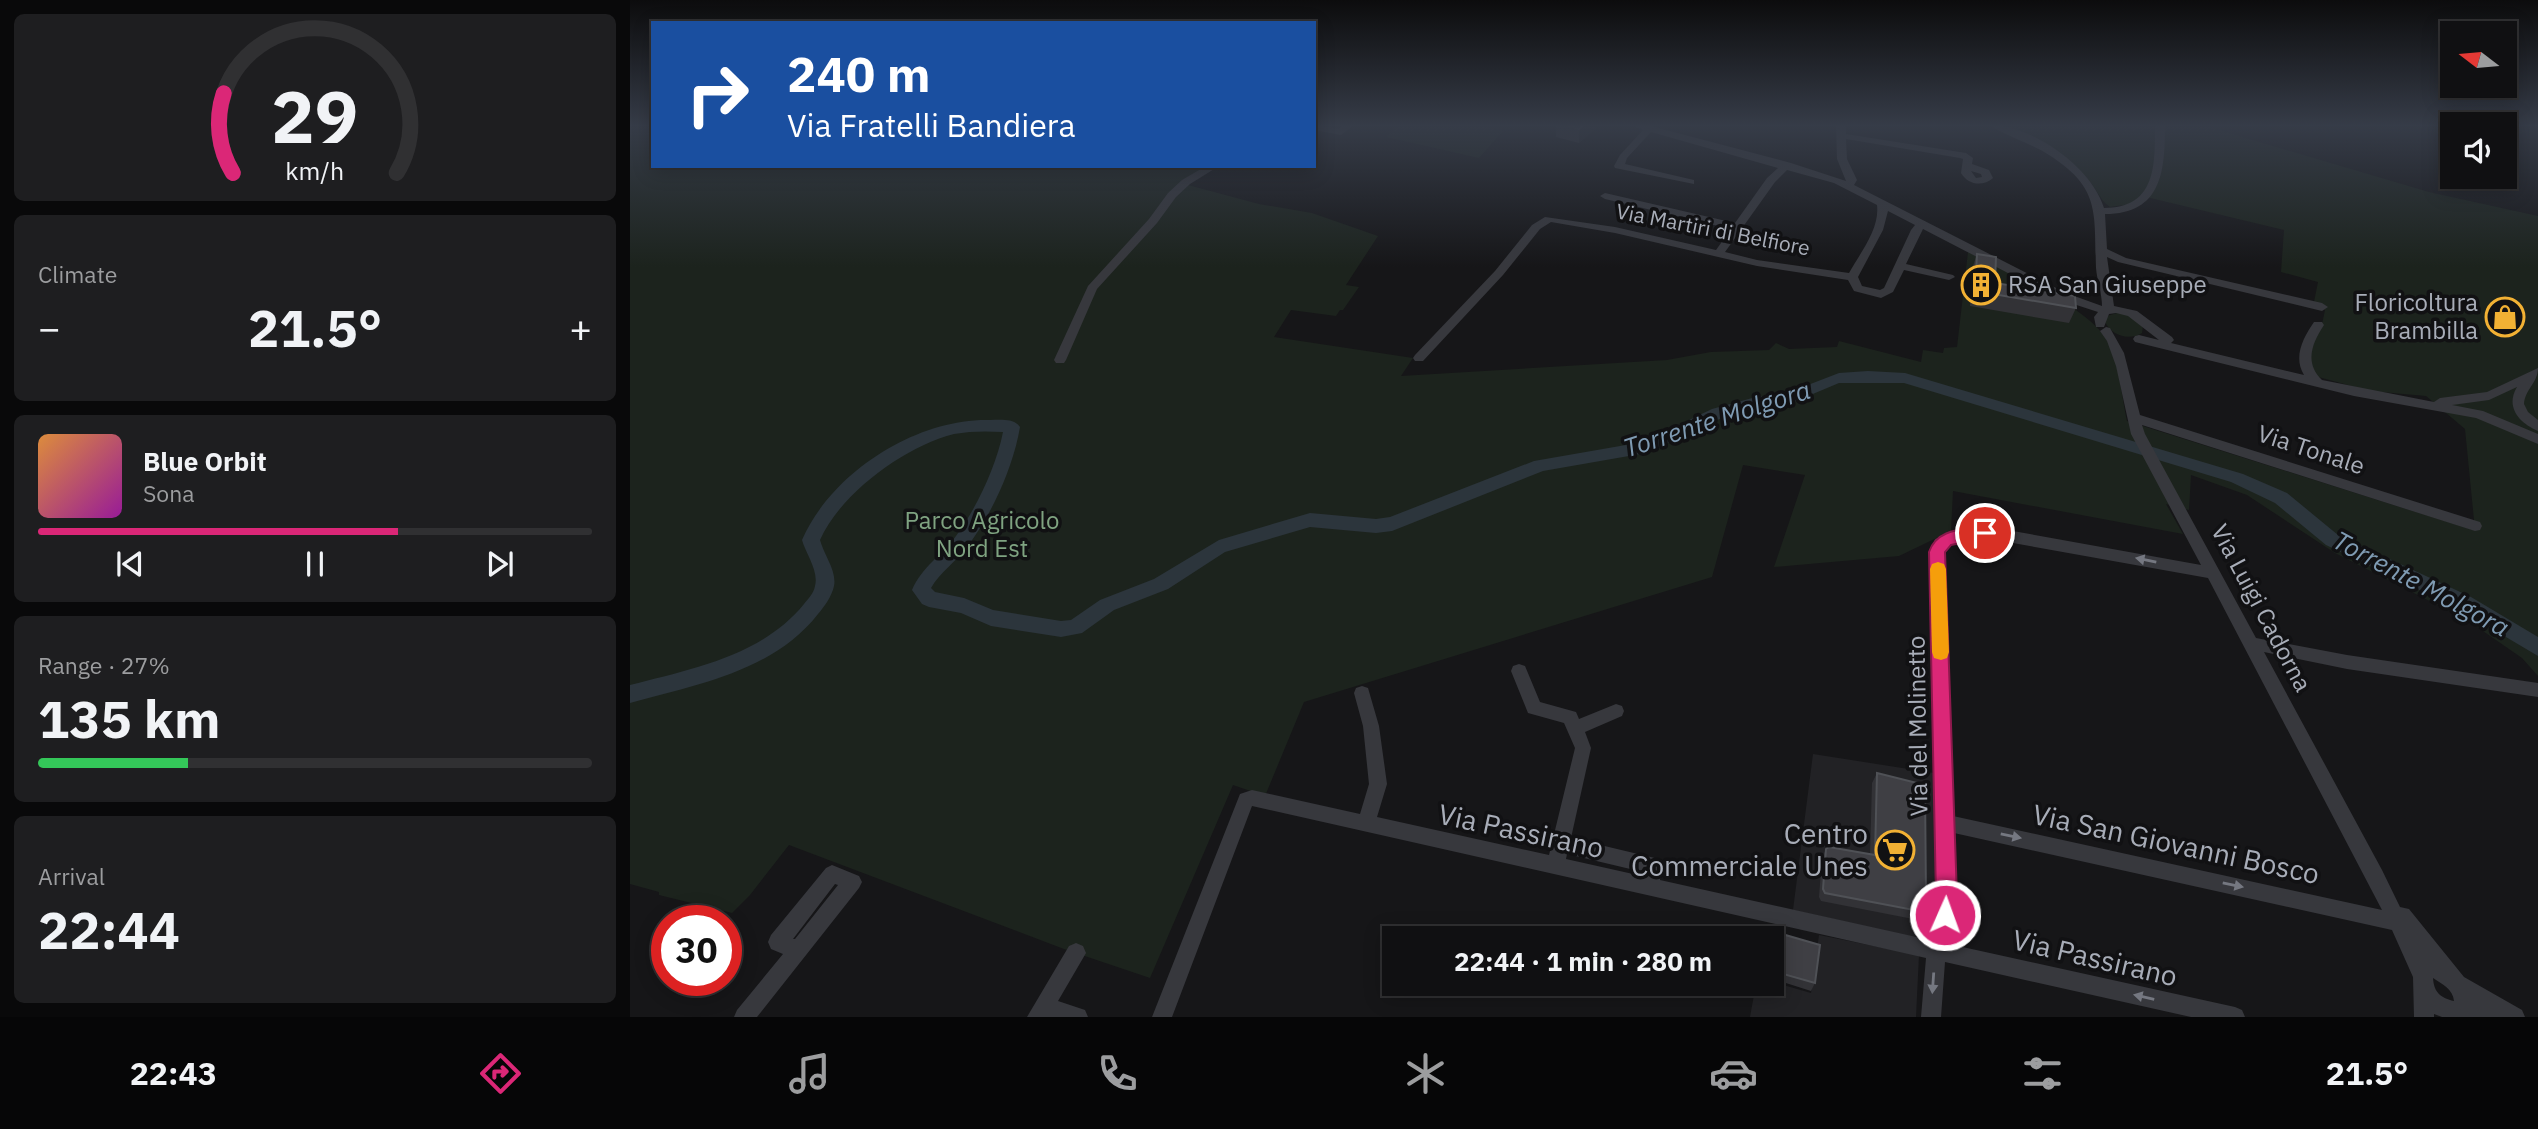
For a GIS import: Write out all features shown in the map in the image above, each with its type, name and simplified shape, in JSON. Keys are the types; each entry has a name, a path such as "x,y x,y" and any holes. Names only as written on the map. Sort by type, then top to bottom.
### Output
{"street":[{"path":"1060,360 1092,288 1153,220 1172,194 1203,172"},
{"path":"1648,172 1690,182"},
{"path":"1771,180 1773,172"},
{"path":"1718,255 1779,172"},
{"path":"1809,172 1849,186 2062,296 2119,338 2202,353 2324,385 2478,414 2538,439"},
{"path":"1848,172 1852,180 1849,186"},
{"path":"2076,172 2093,192 2099,211 2107,310"},
{"path":"2099,211 2119,212 2131,209 2151,191 2158,172"},
{"path":"1605,196 1738,227"},
{"path":"1882,203 1882,222 1852,277 1858,289 1874,294 1889,290 1916,230 1922,224"},
{"path":"1882,222 1891,216 1905,215"},
{"name":"Via Martiri di Belfiore","path":"1419,358 1499,273 1536,227 1549,219 1615,230 1718,255 1852,277"},
{"path":"2102,257 2322,307"},
{"path":"1902,266 1949,277"},
{"path":"2106,287 2161,337 2202,353"},
{"path":"2062,296 2107,310 2132,312"},
{"path":"2103,327 2099,317 2107,310"},
{"path":"2318,325 2309,337 2304,365 2308,375 2324,385"},
{"name":"Via Luigi Cadorna","path":"2103,327 2121,358 2133,417 2146,450 2376,876 2423,983"},
{"path":"2121,358 2136,339 2147,336 2149,328"},
{"path":"2282,374 2293,372 2304,365"},
{"path":"2404,401 2450,401 2489,396 2537,373"},
{"path":"2537,373 2516,401 2522,414 2538,426"},
{"path":"2489,396 2497,412 2520,430"},
{"name":"Via Tonale","path":"2133,417 2474,526"},
{"name":"Via del Molinetto","path":"1931,1017 1936,949 1944,933 1947,897 1937,552 1940,543 1948,539 1985,533 2213,573"},
{"path":"2249,643 2347,662 2538,690"},
{"path":"1519,671 1534,708 1570,718 1583,748 1555,867"},
{"path":"1362,693 1371,726 1378,784 1366,825"},
{"path":"1575,729 1616,711"},
{"name":"Via Passirano","path":"1161,1017 1246,800 1252,798 2235,1017"},
{"name":"Via San Giovanni Bosco","path":"1944,822 2396,922"},
{"path":"1560,844 1653,865 1650,888"},
{"name":"Via Luigi Cadorna","path":"2376,876 2416,936 2453,980 2515,1017"},
{"path":"744,1017 797,950"},
{"path":"1076,953 1041,1012 1078,1017"},
{"path":"2424,1017 2423,983 2431,971 2453,980 2465,997 2453,1012"},
{"path":"2423,983 2434,1004 2453,1012 2505,1017"}],"shaded area":[{"name":"Centro Commerciale Unes","path":"1813,754 1934,773 1936,908 1933,920 1920,935 1913,937 1793,910"},
{"path":"1819,935 1919,955 1916,1017 1750,1017 1754,996 1784,996 1784,985 1811,993"}],"green space":[{"name":"Parco Agricolo Nord Est","path":"630,172 1203,172 1188,185 1259,204 1312,213 1378,236 1346,285 1359,287 1343,310 1336,316 1291,310 1274,337 1413,358 1401,376 1667,360 1711,352 1769,350 1776,343 1789,349 1837,347 1839,341 1921,362 1923,350 1943,353 1944,348 1957,347 1968,252 2047,292 2087,319 2102,333 2114,354 2127,421 2473,530 2465,429 2426,396 2370,391 2311,375 2309,346 2321,329 2325,310 2313,307 2318,282 2281,272 2284,230 2142,196 2132,204 2110,207 2079,172 2363,172 2429,192 2538,216 2538,676 2522,658 2467,620 2335,553 2247,495 2191,475 2189,510 2166,504 2183,534 1953,491 1951,531 1899,556 1774,567 1805,475 1743,465 1712,577 1304,702 1265,796 1233,785 1150,978 1064,949 789,845 740,905 700,905 659,895 659,892 630,884"},
{"path":"2117,313 2129,315 2143,326 2142,333 2126,337 2112,331 2105,322 2107,316"}],"building":[{"path":"1977,254 1996,257 1995,283 2075,296 2076,308 1975,291"},
{"name":"Centro Commerciale Unes","path":"1877,773 1925,785 1926,901 1925,907 1919,911 1825,893 1823,889 1826,849 1829,847 1875,855"},
{"path":"1784,935 1820,945 1815,983 1784,974"}],"waterway":[{"name":"Torrente Molgora","path":"630,694 732,664 757,653 800,623 824,588 824,573 811,540 818,523 830,506 846,490 885,461 950,429 977,426 1012,427 999,469 976,518 962,541 934,570 921,590 929,599 964,606 991,618 1061,629 1075,627 1107,605 1161,584 1219,547 1310,520 1376,526 1392,524 1540,465 1646,447 1718,413 1756,402 1783,400 1839,378 1868,376 1905,378 2237,478 2281,498 2332,540 2464,602 2515,631 2538,648"}],"slow traffic":[{"path":"1938,569 1941,652"}],"place":[{"name":"RSA San Giuseppe","path":"1981,285"},
{"name":"Floricoltura Brambilla","path":"2505,317"},
{"name":"Centro Commerciale Unes","path":"1895,850"}],"route":[{"path":"1945,915 1947,897 1937,552 1940,543 1948,539 1985,533"}]}
